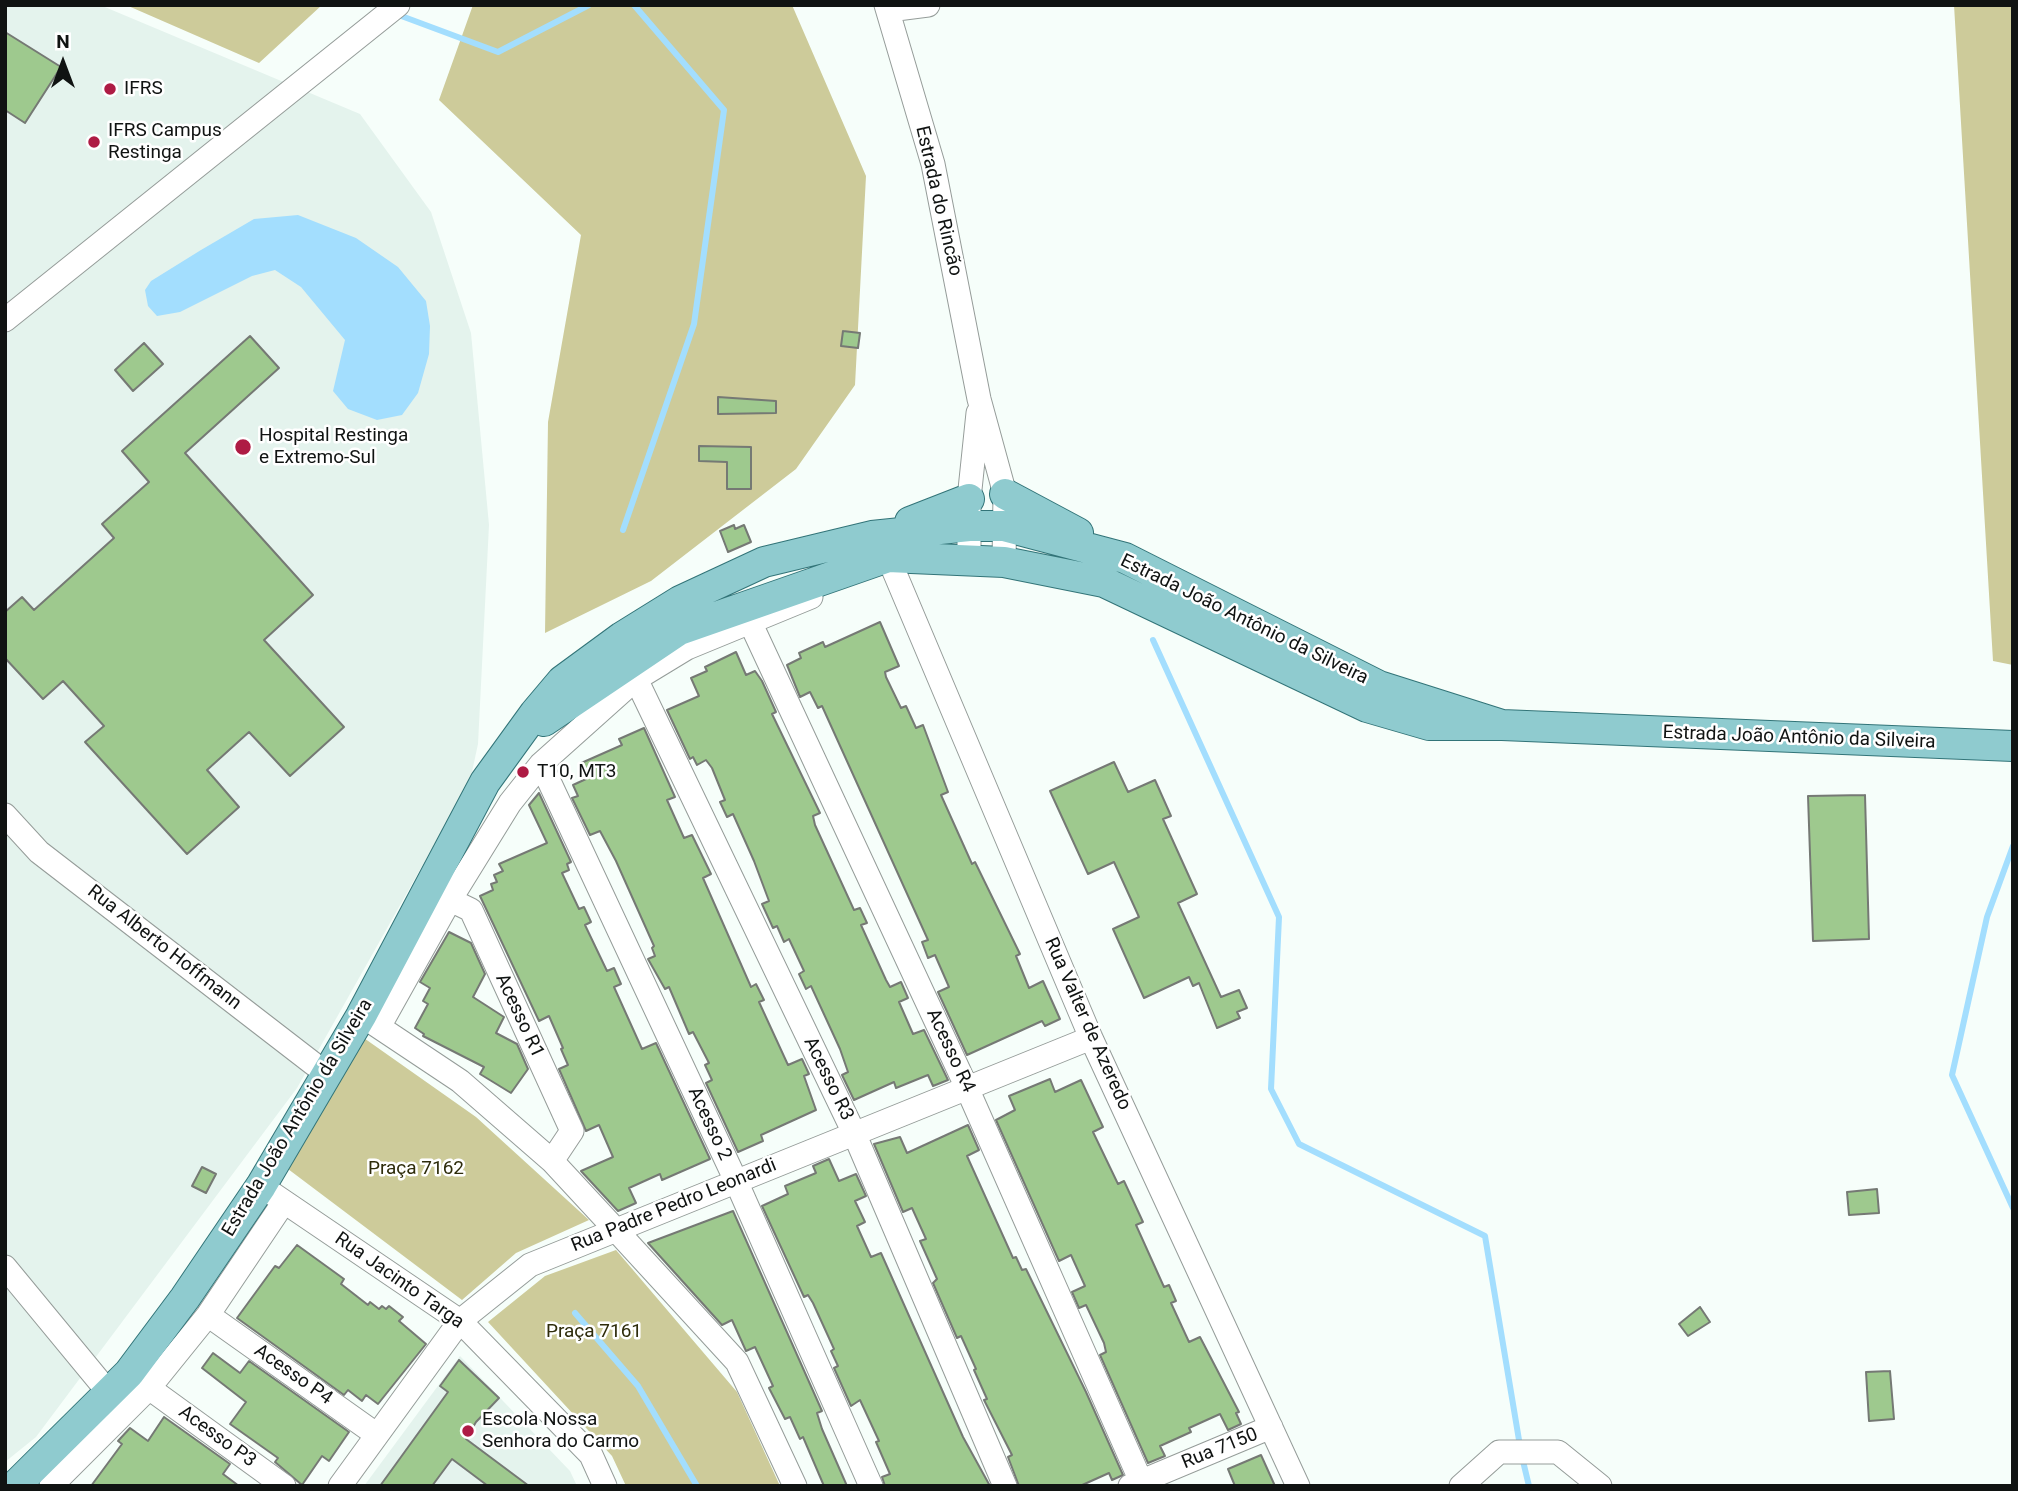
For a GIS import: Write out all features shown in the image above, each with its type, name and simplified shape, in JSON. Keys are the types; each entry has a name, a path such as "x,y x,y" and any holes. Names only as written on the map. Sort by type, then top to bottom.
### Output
{"main road":[{"path":"1005,494 1125,558"},
{"path":"879,551 969,513"},
{"name":"Estrada João Antônio da Silveira","path":"969,513 1004,526 1125,558 1379,687 1502,725"},
{"name":"Estrada João Antônio da Silveira","path":"509,751 573,699 683,639 879,551"},
{"name":"Estrada João Antônio da Silveira","path":"15,1486 129,1373 185,1298 273,1194 328,1075 370,1021 439,895 485,782 562,681 622,637 680,601 764,562 879,551 1004,562 1104,582 1367,707 1429,725 1502,725 2013,747"}],"street":[{"path":"5,320 398,5"},
{"path":"887,7 928,5"},
{"name":"Estrada do Rincão","path":"887,7 933,164 979,399 1005,494 1004,562"},
{"name":"Estrada do Rincão","path":"969,559 969,513 979,399"},
{"name":"Estrada João Antônio da Silveira","path":"439,895 541,764 683,639 751,624 822,592 879,551"},
{"name":"Rua Valter de Azeredo","path":"879,551 1091,1038 1298,1486"},
{"name":"Acesso R4","path":"751,624 967,1088 1138,1484"},
{"name":"Acesso R3","path":"636,679 854,1133 1006,1486"},
{"name":"Acesso 2","path":"541,764 736,1181 871,1486"},
{"path":"485,782 510,803"},
{"name":"Rua Alberto Hoffmann","path":"5,815 39,852 328,1075"},
{"name":"Acesso R1","path":"439,895 471,910 572,1131 552,1161"},
{"path":"370,1021 460,1081 552,1161 737,1362 795,1486"},
{"name":"Rua Padre Pedro Leonardi","path":"340,1486 460,1321 530,1265 1091,1038"},
{"name":"Estrada João Antônio da Silveira","path":"61,1483 149,1388 208,1315 273,1194"},
{"name":"Rua Jacinto Targa","path":"273,1194 460,1321 591,1455 605,1486"},
{"path":"5,1267 109,1393"},
{"name":"Acesso P4","path":"208,1315 377,1435"},
{"name":"Acesso P3","path":"149,1388 285,1486"},
{"name":"Rua 7150","path":"1138,1484 1271,1427"},
{"path":"1461,1486 1499,1452 1558,1452 1600,1486"}],"shaded area":[{"path":"5,5 100,5 360,114 431,212 471,333 489,525 478,744 470,781 297,1088 36,1437 5,1462"},
{"name":"Escola Nossa Senhora do Carmo","path":"460,1356 570,1471 577,1486 364,1486"}],"green space":[{"path":"126,5 322,5 259,63"},
{"path":"473,5 792,5 866,176 855,385 796,469 651,581 545,633 548,422 581,235 439,100"},
{"path":"1954,5 2013,5 2013,665 1993,661"},
{"name":"Praça 7162","path":"361,1036 476,1117 589,1220 516,1253 462,1300 288,1169"},
{"name":"Praça 7161","path":"616,1250 737,1392 780,1486 626,1486 612,1456 488,1322 545,1276"}],"water":[{"path":"298,215 356,238 398,267 426,301 430,326 429,354 418,393 402,415 377,420 348,409 333,391 345,340 301,287 275,270 252,276 180,312 157,316 148,306 145,290 151,281 201,250 254,219"}],"building":[{"path":"5,32 61,67 25,123 5,110"},
{"path":"843,331 860,333 858,348 841,346"},
{"path":"250,336 279,368 185,453 313,595 264,640 344,727 290,776 249,732 207,770 239,807 187,854 85,742 104,726 63,681 43,699 5,658 5,612 22,597 34,610 114,538 102,524 149,482 122,451"},
{"path":"144,343 163,364 133,391 115,370"},
{"path":"718,397 776,401 776,413 718,414"},
{"path":"699,446 751,447 751,489 727,489 727,462 699,461"},
{"path":"734,525 735,529 744,525 751,542 728,552 720,531"},
{"path":"880,622 899,666 885,672 886,677 901,708 906,706 916,728 923,725 948,792 941,795 972,864 975,862 1020,954 1016,956 1029,988 1043,981 1060,1019 1045,1026 1042,1021 967,1055 938,992 949,987 935,955 928,958 922,942 928,940 822,706 818,708 810,692 800,697 787,665 801,658 799,653 823,642 825,647"},
{"path":"736,652 746,675 755,671 762,681 776,712 772,714 820,813 813,816 815,825 854,910 860,908 867,923 861,925 886,980 890,987 901,982 908,998 899,1002 913,1034 924,1030 948,1080 933,1086 928,1075 896,1088 894,1082 854,1100 842,1075 848,1072 840,1049 811,986 806,989 799,974 804,971 789,939 784,942 777,926 773,928 762,904 769,901 733,814 727,817 720,802 725,800 712,768 706,760 697,765 693,757 690,759 667,710 699,696 691,678 707,671 705,667"},
{"path":"644,728 675,797 667,800 684,838 692,835 711,874 703,878 751,987 756,984 764,1000 759,1002 788,1065 802,1059 809,1074 804,1076 816,1110 761,1135 763,1141 738,1152 706,1083 712,1080 705,1065 709,1063 693,1032 689,1034 669,987 665,989 648,959 655,956 652,948 654,946 616,861 600,831 590,835 572,798 578,796 573,785 586,779 579,764 622,745 619,739"},
{"path":"1114,762 1128,792 1155,780 1171,816 1163,819 1197,894 1178,903 1221,997 1239,990 1247,1008 1237,1012 1240,1018 1217,1028 1199,983 1193,986 1189,977 1144,998 1113,929 1139,917 1114,862 1088,874 1050,791"},
{"path":"539,793 571,862 567,864 569,870 562,873 579,909 584,907 591,922 585,925 607,971 614,968 621,984 614,987 642,1049 656,1043 710,1159 662,1180 660,1174 629,1188 636,1203 618,1211 581,1171 613,1157 599,1125 586,1131 559,1069 568,1065 549,1016 539,1021 480,896 493,890 491,884 497,882 494,875 503,871 499,864 547,843 529,805"},
{"path":"1865,795 1869,939 1813,941 1808,796"},
{"path":"449,932 471,943 485,974 473,997 504,1017 496,1033 517,1044 528,1069 511,1093 480,1074 484,1067 423,1036 424,1034 415,1028 428,1004 423,1001 430,988 420,982"},
{"path":"1050,1079 1055,1092 1081,1080 1103,1127 1093,1132 1118,1184 1124,1181 1143,1222 1136,1225 1164,1287 1169,1285 1176,1301 1171,1303 1189,1342 1200,1337 1239,1412 1236,1413 1241,1424 1228,1430 1220,1414 1189,1428 1191,1432 1160,1446 1165,1456 1148,1463 1100,1355 1106,1352 1104,1343 1086,1305 1079,1308 1072,1292 1085,1286 1071,1255 1059,1261 996,1120 1015,1110 1009,1096"},
{"path":"968,1125 979,1150 967,1156 1013,1258 1016,1257 1022,1270 1026,1269 1086,1392 1123,1475 1112,1480 1109,1473 1080,1486 1019,1486 1008,1457 1012,1455 984,1400 987,1399 974,1370 976,1369 961,1336 957,1338 933,1283 937,1279 920,1241 926,1239 912,1208 903,1212 874,1144 900,1137 907,1153"},
{"path":"829,1159 839,1181 856,1174 866,1196 855,1201 865,1222 857,1226 871,1257 881,1253 963,1437 990,1486 885,1486 882,1477 890,1474 876,1442 879,1441 860,1400 851,1406 834,1368 838,1366 831,1351 834,1349 813,1303 808,1295 804,1297 762,1206 788,1194 785,1186 816,1173 813,1166"},
{"path":"202,1167 216,1174 206,1193 192,1186"},
{"path":"1877,1189 1879,1213 1849,1215 1847,1192"},
{"path":"733,1211 822,1411 817,1413 822,1429 847,1486 824,1486 803,1437 800,1439 790,1417 785,1419 769,1388 773,1386 755,1347 746,1351 732,1320 722,1325 648,1243"},
{"path":"297,1245 344,1279 341,1284 368,1305 370,1302 379,1309 389,1306 403,1317 399,1321 426,1344 378,1404 366,1395 362,1401 348,1390 344,1395 237,1318 275,1266 279,1268"},
{"path":"1700,1307 1710,1322 1688,1336 1679,1324"},
{"path":"213,1353 240,1373 249,1361 349,1432 329,1461 322,1456 302,1485 275,1462 278,1458 230,1424 246,1402 202,1368"},
{"path":"459,1360 499,1398 476,1422 466,1439 529,1486 488,1486 452,1459 432,1486 380,1486 448,1392 440,1386"},
{"path":"1890,1371 1894,1419 1869,1421 1866,1372"},
{"path":"164,1417 230,1464 223,1474 239,1486 91,1486 122,1444 118,1441 130,1428 148,1441"},
{"path":"1261,1455 1275,1486 1235,1486 1228,1469"}],"waterway":[{"path":"396,14 498,52 589,5"},
{"path":"623,530 694,324 724,110 634,5"},
{"path":"1153,640 1279,917 1271,1089 1299,1144 1485,1236 1520,1446"},
{"path":"2013,846 1987,917 1952,1075 2013,1208"},
{"path":"575,1313 638,1386 697,1486"},
{"path":"1522,1457 1529,1486"}],"place":[{"name":"IFRS","path":"110,89"},
{"name":"IFRS Campus Restinga","path":"94,142"},
{"name":"Hospital Restinga e Extremo-Sul","path":"243,447"},
{"name":"T10, MT3","path":"523,772"},
{"name":"Escola Nossa Senhora do Carmo","path":"468,1431"}]}
